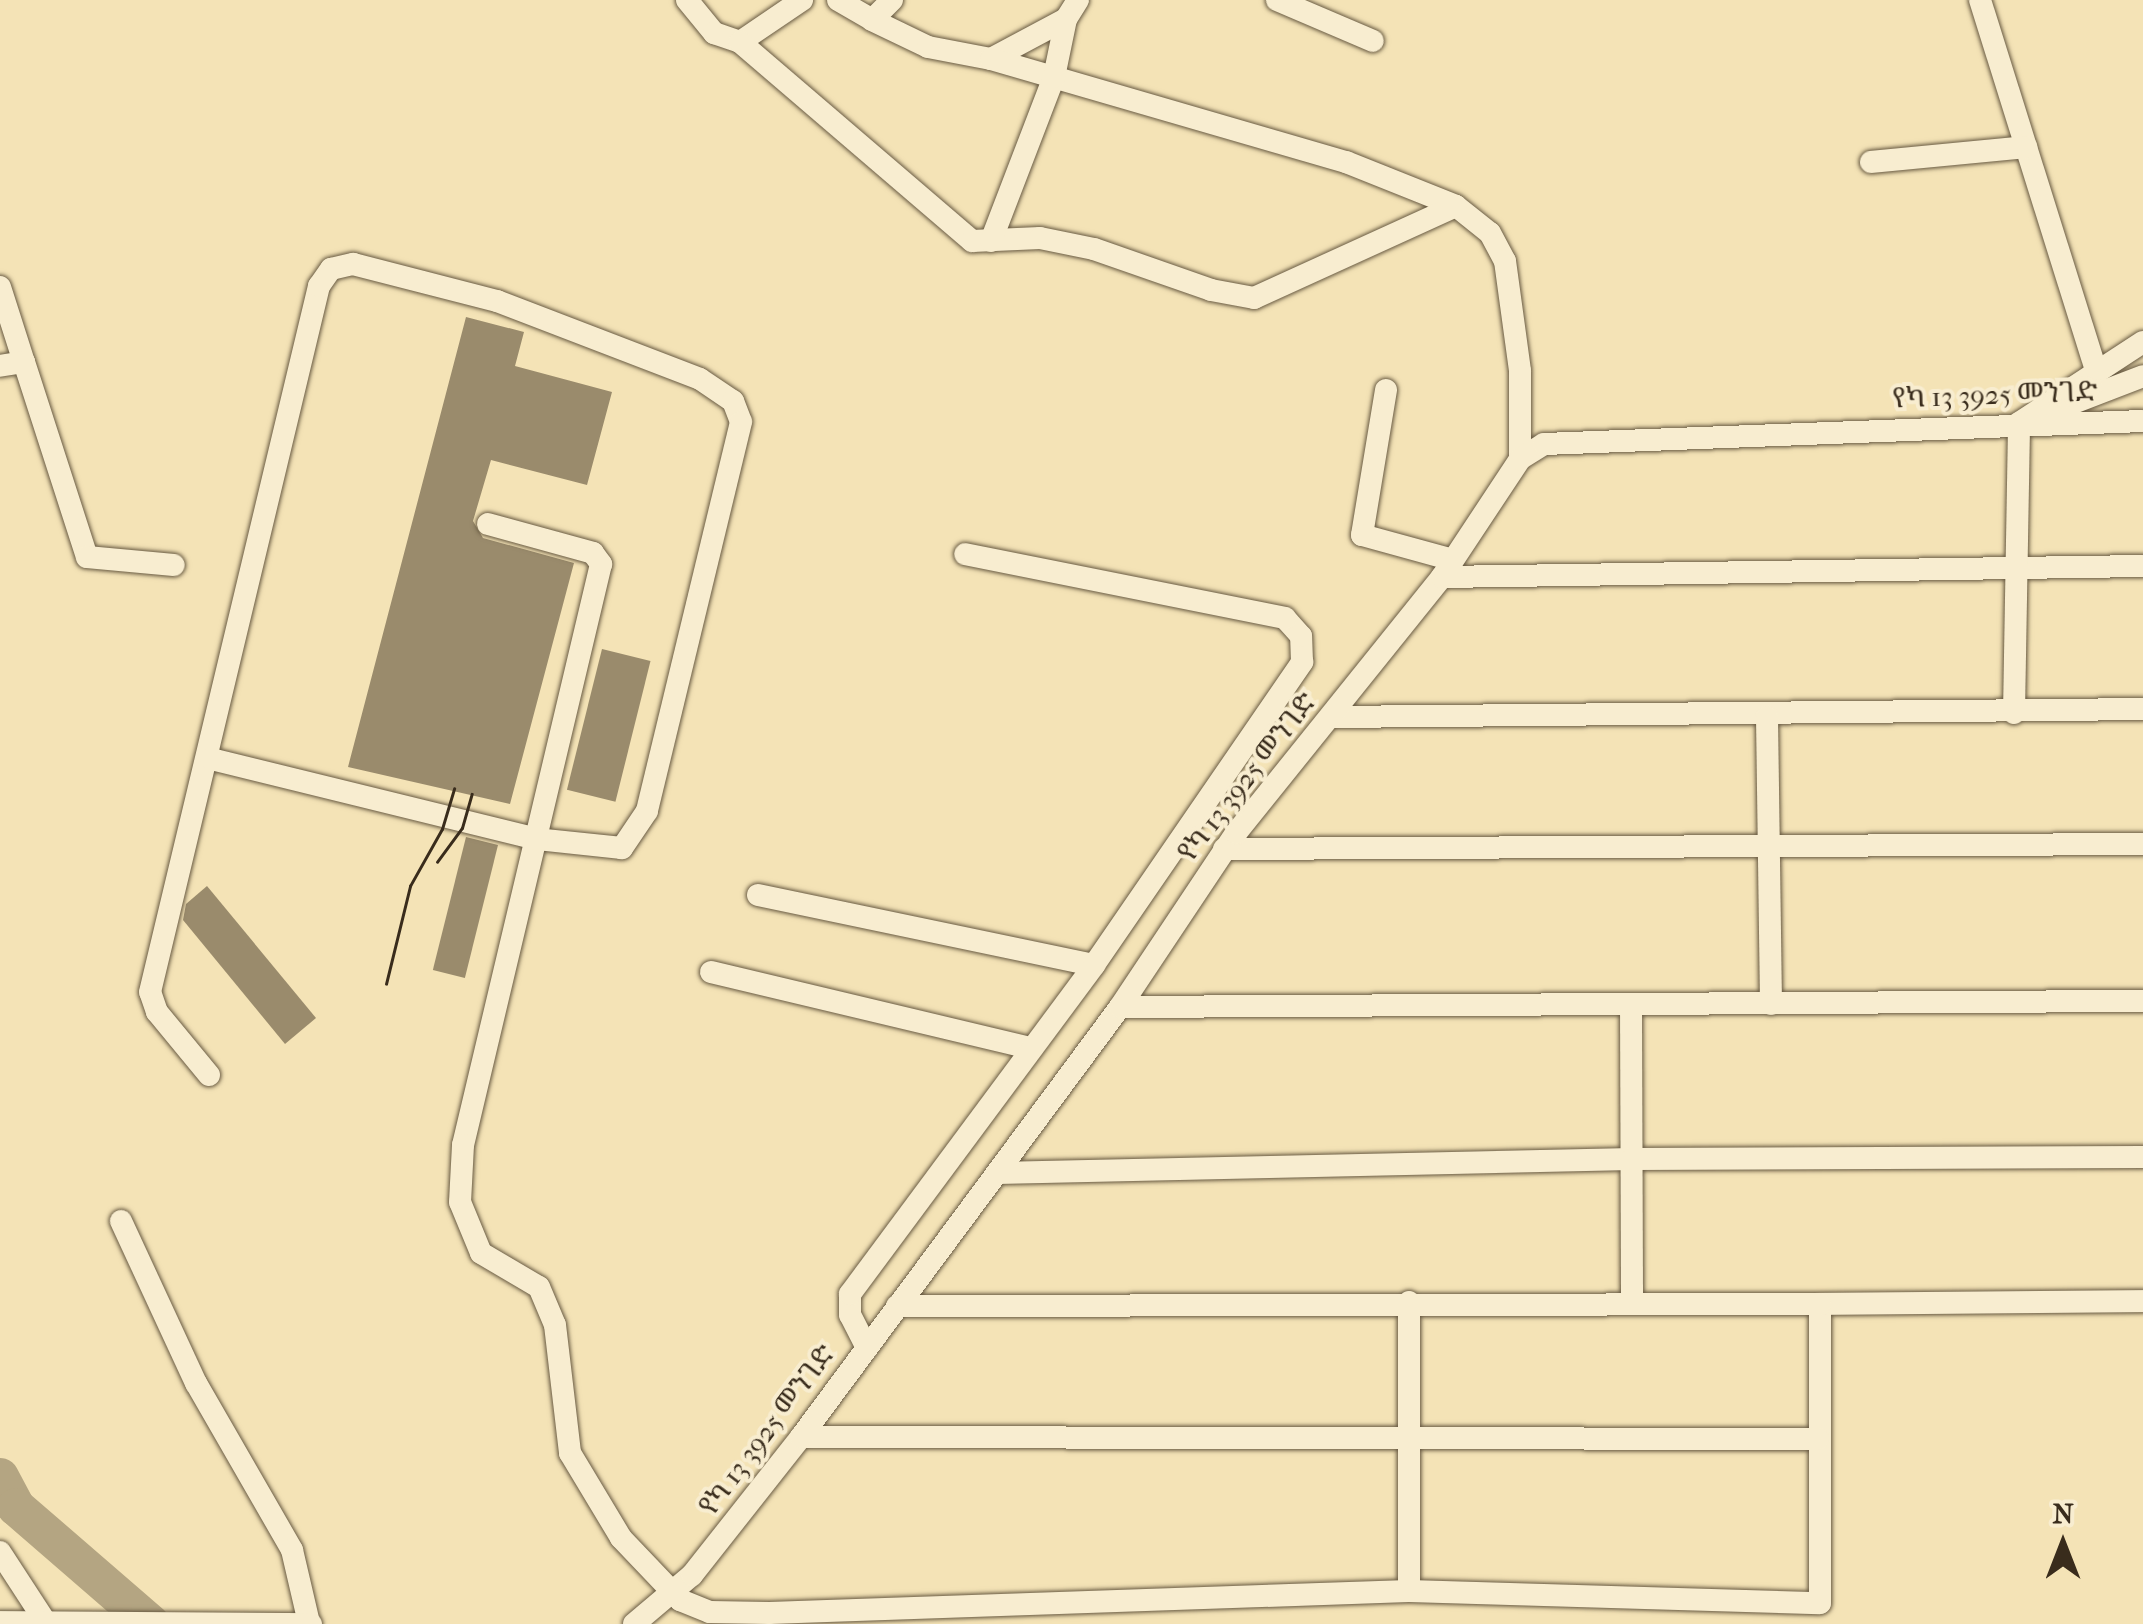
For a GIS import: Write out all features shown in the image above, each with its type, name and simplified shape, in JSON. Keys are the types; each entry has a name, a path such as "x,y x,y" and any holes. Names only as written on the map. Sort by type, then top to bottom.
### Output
{"street":[{"path":"687,0 714,32 740,42 884,161 958,233 990,241 1040,238 1094,249 1210,290 1254,298 1456,206"},
{"path":"740,42 802,0"},
{"path":"838,0 928,47 991,59 1346,162 1456,206 1490,233 1505,261 1520,371 1520,459"},
{"path":"872,20 892,0"},
{"path":"1277,0 1373,41"},
{"path":"1980,0 2096,371"},
{"path":"990,241 1054,77 1072,9"},
{"path":"991,59 1072,9"},
{"path":"1871,162 2026,147"},
{"path":"209,1075 157,1012 150,992 211,759 319,286 332,269 372,268 498,302 700,379 733,400 741,422 636,836 622,848 598,850 537,839 211,759"},
{"path":"0,287 87,557 174,564"},
{"path":"2019,423 2143,342"},
{"path":"0,366 24,362"},
{"path":"2019,423 2143,376"},
{"path":"1386,390 1362,535 1447,568 2014,570 2143,566"},
{"name":"የካ 13 3925 መንገድ","path":"634,1624 692,1575 801,1437 1120,1006 1230,841 1447,568 1520,459 1544,444 2143,421"},
{"path":"2014,713 2019,423"},
{"path":"488,524 593,553 601,564 463,1144 460,1202 482,1254 539,1287 555,1324 570,1453 621,1538 668,1593 710,1612 1048,1615 1409,1591 1820,1613 1820,1304"},
{"path":"866,1348 850,1315 850,1294 1094,965 1302,662 1301,636 1286,618 966,554"},
{"path":"1332,716 1766,717 2143,709"},
{"path":"1766,717 1771,1004"},
{"path":"1198,812 1230,841 2143,844"},
{"path":"758,895 1094,965"},
{"path":"710,972 1031,1048"},
{"path":"1120,1006 2143,1001"},
{"path":"1631,1006 1632,1302"},
{"path":"997,1172 1632,1159 2143,1157"},
{"path":"0,1622 310,1624 292,1550 196,1383 121,1220"},
{"path":"1409,1302 1409,1591"},
{"path":"896,1306 2143,1302"},
{"path":"801,1437 1818,1439"},
{"path":"0,1552 45,1621"}],"building":[{"path":"466,317 524,332 515,366 612,392 587,485 491,460 473,521 483,538 574,563 510,804 348,767"},
{"path":"602,649 651,661 615,802 567,790"},
{"path":"466,837 498,845 465,978 433,970"},
{"path":"207,886 316,1018 285,1044 183,920 186,904"}],"waterway":[{"path":"0,1477 16,1507 151,1624"}],"tram line":[{"path":"386,984 410,886 442,829 454,789"},
{"path":"437,862 462,828 472,794"}]}
